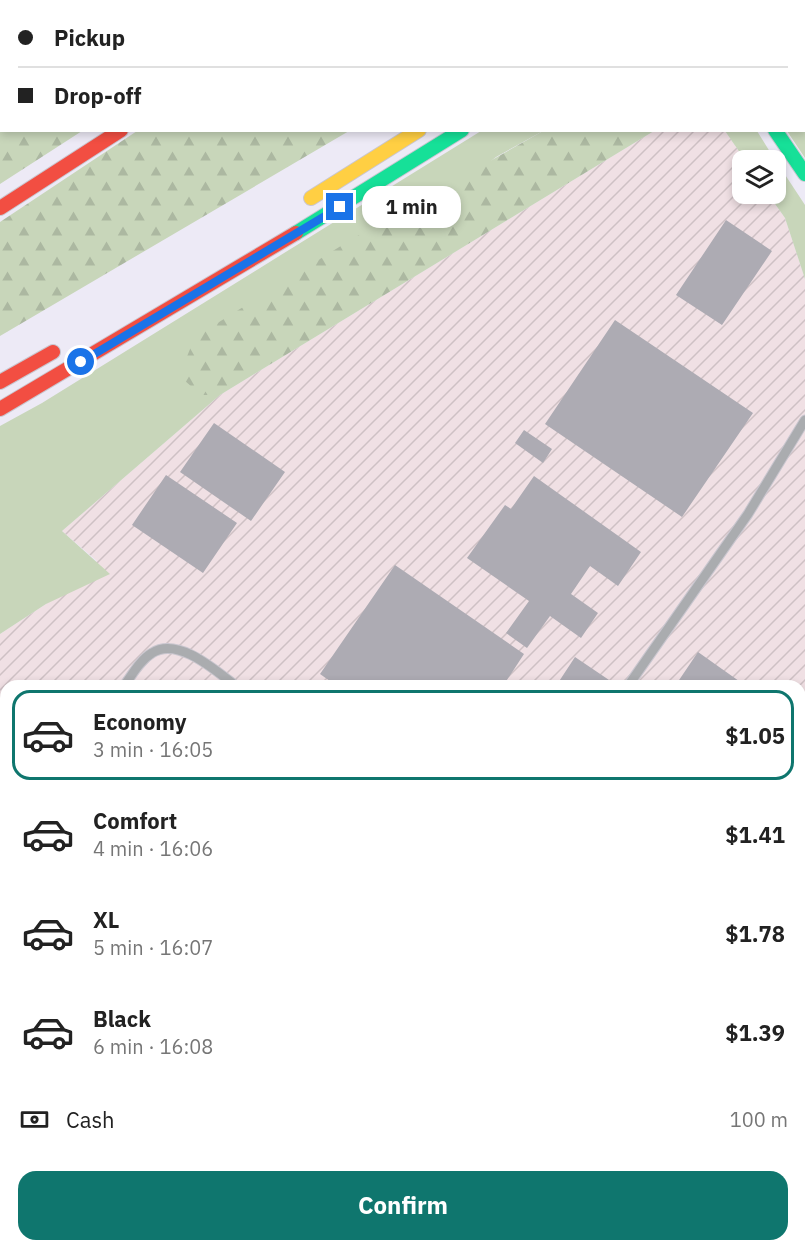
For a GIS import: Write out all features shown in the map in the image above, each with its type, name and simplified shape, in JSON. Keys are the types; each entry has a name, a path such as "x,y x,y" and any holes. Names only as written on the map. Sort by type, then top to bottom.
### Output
{"main road":[{"path":"0,208 118,132"},
{"path":"297,207 416,132"},
{"path":"0,409 230,274 459,132"},
{"path":"777,132 805,174"},
{"path":"0,382 69,342"}],"lane":[{"path":"632,680 748,514 805,420"},
{"path":"128,680 153,652 175,648 193,655 228,680"}],"shaded area":[{"path":"652,132 726,132 738,150 732,150 732,204 775,204 785,218 805,279 805,680 0,680 0,634 46,604 97,561 62,531 220,395"}],"green space":[{"path":"0,132 80,132 0,184"},
{"path":"135,132 347,132 0,336 0,222"},
{"path":"479,132 541,132 496,157 201,395 220,395 62,531 110,574 46,604 0,634 0,426 42,403"},
{"path":"541,132 652,132 220,395 201,395 184,380 181,371 195,337 352,239"},
{"path":"726,132 758,132 769,150 738,150"},
{"path":"788,132 805,132 805,158"},
{"path":"786,176 805,205 805,279 785,218 775,204 786,204"}],"building":[{"path":"726,220 772,251 722,325 676,295"},
{"path":"615,320 753,413 682,517 545,424"},
{"path":"214,423 285,472 251,521 180,472"},
{"path":"524,430 552,449 543,463 515,443"},
{"path":"166,475 237,523 203,573 132,525"},
{"path":"534,476 641,552 618,586 590,566 571,594 598,613 581,638 550,616 527,648 506,633 529,601 467,558 505,505 511,509"},
{"path":"395,565 524,654 507,680 328,680 320,674"},
{"path":"698,652 738,680 679,680"},
{"path":"575,657 609,680 560,680"}],"traffic: fast":[{"path":"296,233 459,132"},
{"path":"776,132 805,174"}],"traffic: slow":[{"path":"311,198 416,132"}],"traffic: jam":[{"path":"0,208 118,132"},
{"path":"0,409 296,233"},
{"path":"0,382 53,352"}],"route":[{"path":"81,362 340,207"}]}
